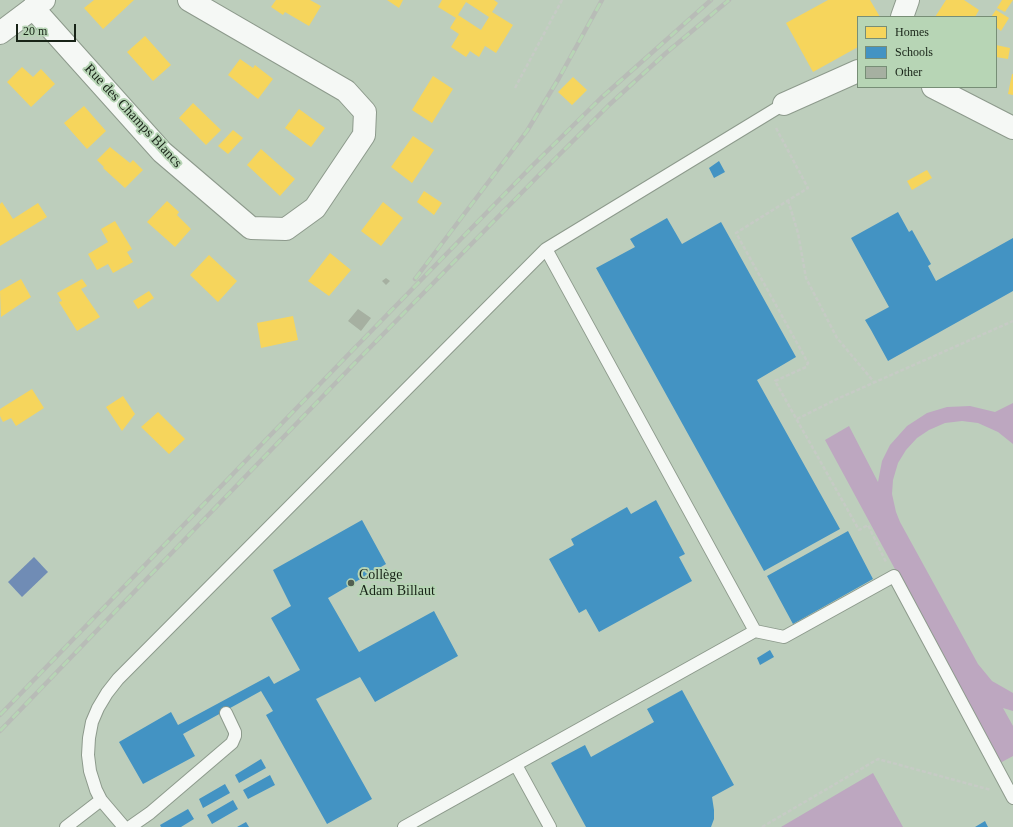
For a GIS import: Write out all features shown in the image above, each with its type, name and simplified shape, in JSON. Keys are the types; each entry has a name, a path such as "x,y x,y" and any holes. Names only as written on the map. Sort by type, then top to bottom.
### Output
{"street":[{"name":"Rue des Champs Blancs","path":"39,4 162,152 251,228 286,229 315,208 364,135 365,112 346,91 189,0"},
{"path":"902,16 908,0"},
{"path":"0,33 39,4"},
{"path":"776,108 857,70"},
{"path":"935,88 1013,128"}],"lane":[{"path":"124,827 101,800 96,790 90,771 88,755 92,722 107,693 118,679 546,249 776,108"},
{"path":"546,249 755,631"},
{"path":"404,827 755,631 784,637 894,576 1012,797"},
{"path":"130,827 150,813 232,743 235,732 226,713"},
{"path":"516,765 550,827"},
{"path":"66,827 101,800"}],"path":[{"path":"515,88 562,0"},
{"path":"776,108 808,188 736,233 808,363 806,367 775,381 859,530 868,525 876,544 894,576"},
{"path":"788,200 798,233 806,278 837,338 874,382"},
{"path":"797,419 874,382 1013,321"},
{"path":"762,827 878,759 1012,797"}],"shaded area":[{"path":"1013,403 1013,444 998,432 978,423 962,421 945,423 929,430 917,438 906,450 898,463 893,480 892,494 900,522 978,664 992,681 1013,693 1013,711 1003,708 1013,726 1013,756 1000,763 825,440 849,426 878,482 882,461 890,445 907,426 927,413 947,407 970,406 995,412"},
{"path":"873,773 903,827 781,827"}],"water":[{"path":"34,557 48,572 22,597 8,582"}],"building: Homes":[{"path":"94,0 134,0 103,29 84,8"},
{"path":"276,0 310,0 321,6 309,26 285,12 283,15 271,7"},
{"path":"387,0 403,0 399,8"},
{"path":"442,0 494,0 498,3 492,12 513,25 496,53 485,46 479,57 470,51 466,57 451,47 459,34 450,28 456,18 438,7","holes":["466,2 489,17 481,30 458,15"]},
{"path":"828,0 870,0 879,16 857,16 857,48 813,72 786,23"},
{"path":"946,0 964,0 979,10 976,16 936,16"},
{"path":"1002,0 1013,0 1005,12 997,8"},
{"path":"996,10 1009,18 1001,31 997,28 997,16 992,16"},
{"path":"145,36 171,65 153,81 127,52"},
{"path":"997,45 1010,48 1008,59 997,57"},
{"path":"240,59 253,68 255,65 273,79 258,99 228,75"},
{"path":"22,67 33,77 41,69 55,84 31,107 7,82"},
{"path":"1013,74 1013,95 1008,94"},
{"path":"433,76 453,89 432,123 412,110"},
{"path":"573,77 587,90 572,105 558,92"},
{"path":"193,103 221,130 206,145 179,118"},
{"path":"84,106 106,131 87,149 64,123"},
{"path":"299,109 325,128 311,147 285,128"},
{"path":"233,130 243,138 228,154 218,146"},
{"path":"413,136 434,150 412,183 391,167"},
{"path":"110,147 130,163 133,160 143,170 125,188 103,168 104,167 97,160"},
{"path":"261,149 295,179 280,196 247,165"},
{"path":"927,170 932,178 912,190 907,181"},
{"path":"424,191 442,203 434,215 417,202"},
{"path":"167,201 179,212 177,215 191,229 175,247 147,222"},
{"path":"2,202 13,219 38,203 47,217 0,246 0,204"},
{"path":"383,202 403,218 381,246 361,231"},
{"path":"115,221 132,249 127,252 133,262 113,273 108,264 97,270 88,254 108,242 101,229"},
{"path":"330,253 351,270 329,296 308,281"},
{"path":"209,255 237,281 218,302 190,275"},
{"path":"21,279 31,297 1,317 0,291"},
{"path":"82,279 87,286 81,289 100,317 77,331 59,302 62,301 57,293"},
{"path":"149,291 154,298 138,309 133,301"},
{"path":"293,316 298,340 261,348 257,323"},
{"path":"32,389 44,408 16,426 11,418 3,422 0,416 0,409"},
{"path":"123,396 135,414 122,431 106,407"},
{"path":"158,412 185,439 169,454 141,427"}],"building: Schools":[{"path":"719,161 725,172 714,178 709,168"},
{"path":"898,212 909,232 912,230 931,264 928,266 936,281 1013,238 1013,291 888,361 865,320 889,307 851,238"},
{"path":"667,218 682,244 721,222 796,357 757,380 840,529 764,571 596,268 635,247 630,239"},
{"path":"656,500 685,554 679,557 692,581 599,632 586,609 579,613 549,559 574,545 571,539 627,507 631,514"},
{"path":"362,520 386,564 328,598 359,652 434,611 458,656 375,702 360,677 316,699 372,799 327,824 266,715 273,711 261,691 183,734 195,756 143,784 119,742 171,712 178,725 269,676 274,684 300,670 271,618 291,606 273,570"},
{"path":"848,531 873,579 793,624 767,576"},
{"path":"770,650 774,657 760,665 757,658"},
{"path":"682,690 734,785 712,797 714,819 711,827 586,827 551,763 585,745 591,757 654,722 647,709"},
{"path":"261,759 266,768 239,783 235,775"},
{"path":"270,775 275,785 248,799 243,790"},
{"path":"225,784 230,793 203,808 199,799"},
{"path":"233,800 238,809 212,824 207,815"},
{"path":"188,809 194,819 181,827 161,827 160,825"},
{"path":"985,821 988,827 975,827"},
{"path":"246,822 249,827 237,827"}],"building: Other":[{"path":"386,278 390,281 386,285 382,281"},
{"path":"358,309 371,318 361,331 348,321"}],"railway":[{"path":"415,279 527,131 559,78 602,0"},
{"path":"0,715 532,166 601,98 711,0"},
{"path":"0,731 352,366 542,172 609,105 666,53 729,0"}],"place":[{"name":"Collège Adam Billaut","path":"351,583"}]}
